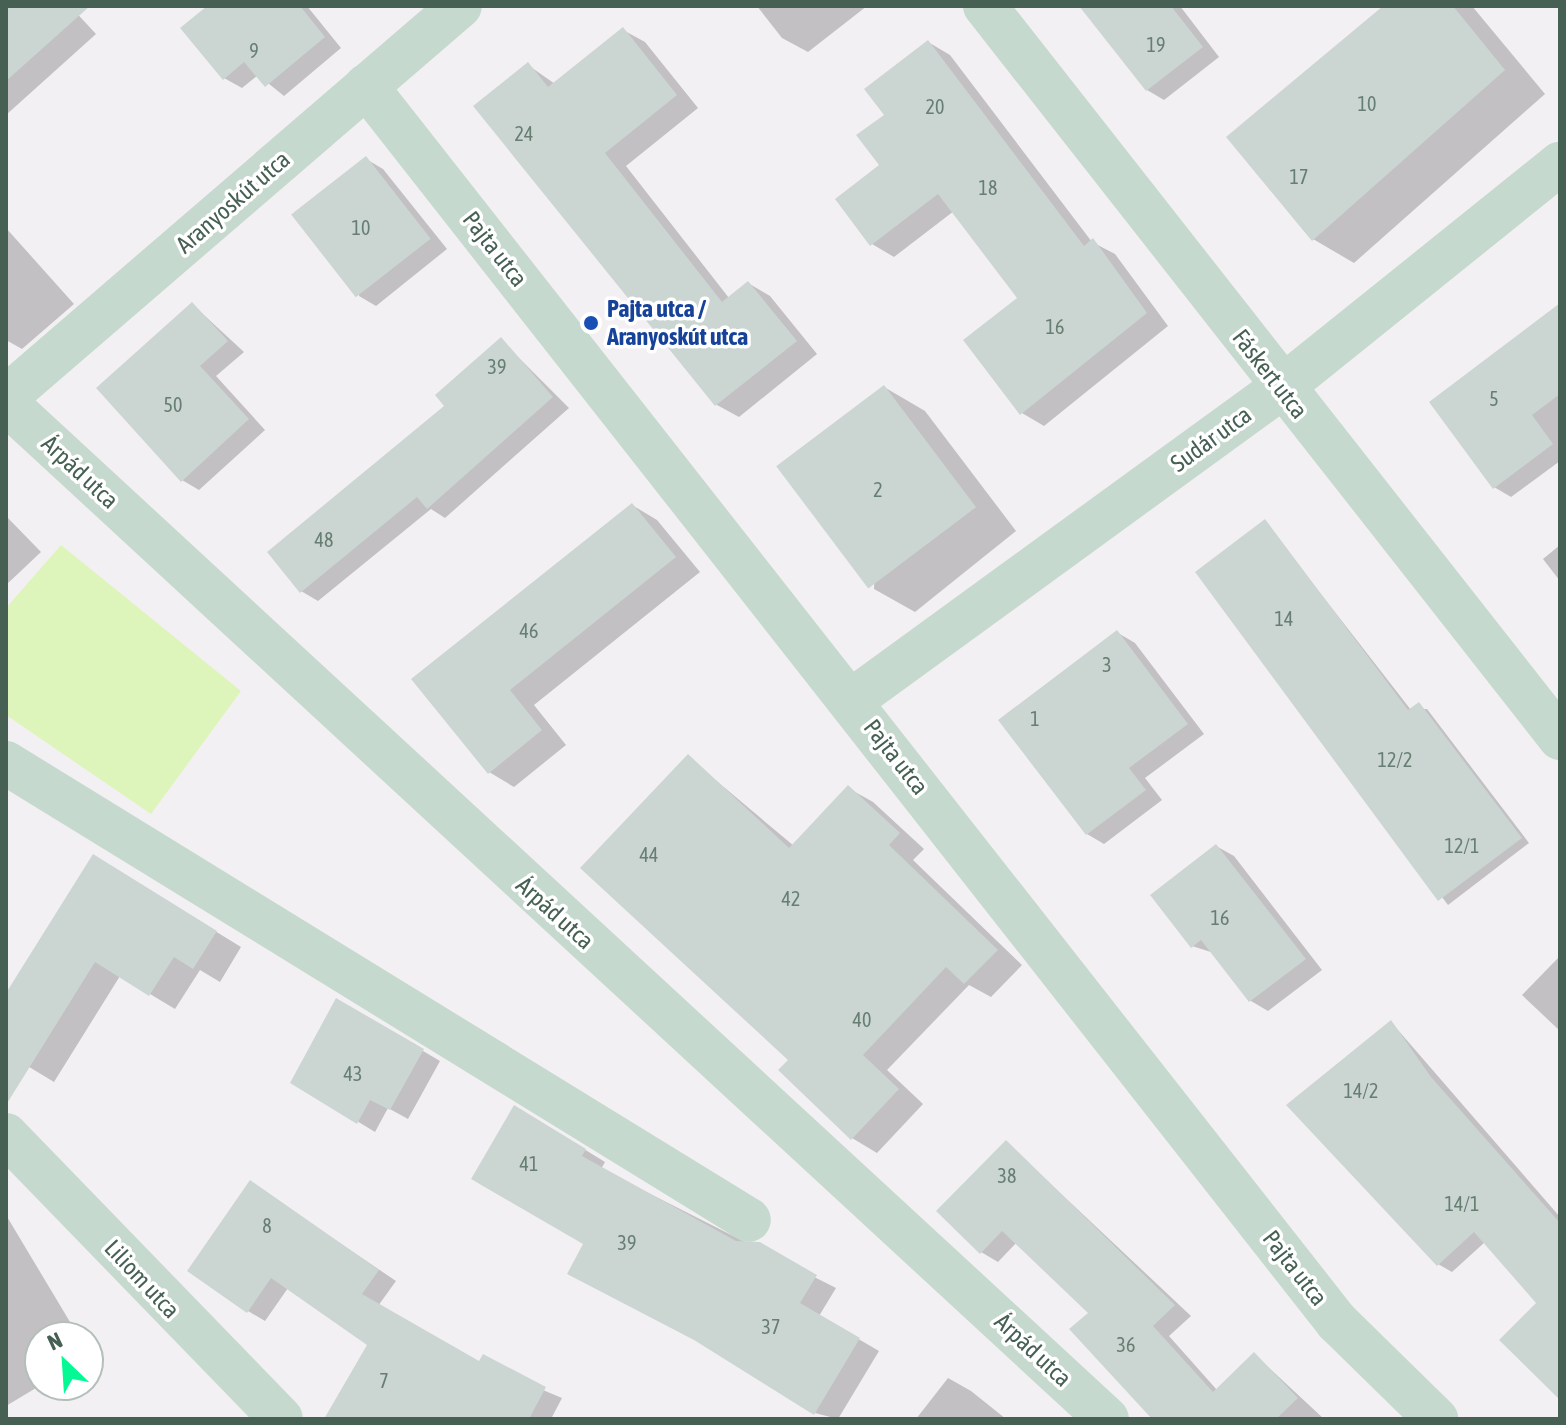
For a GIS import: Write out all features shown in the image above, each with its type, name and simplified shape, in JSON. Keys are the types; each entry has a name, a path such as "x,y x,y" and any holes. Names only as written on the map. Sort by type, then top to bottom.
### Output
{"street":[{"name":"Aranyoskút utca","path":"6,400 460,6"},
{"name":"Fáskert utca","path":"985,6 1281,388 1560,738"},
{"name":"Pajta utca","path":"366,86 852,700 1337,1322 1436,1419"},
{"name":"Sudár utca","path":"852,700 1281,388 1560,164"},
{"name":"Árpád utca","path":"6,400 1107,1419"},
{"path":"6,763 749,1220"},
{"name":"Liliom utca","path":"6,1135 281,1419"}],"green space":[{"path":"61,545 241,691 151,814 6,715 6,608"}],"building":[{"path":"6,6 90,6 6,81"},
{"path":"207,6 300,6 325,37 265,87 244,62 223,80 180,28"},
{"path":"1079,6 1171,6 1203,47 1146,91"},
{"path":"1383,6 1453,6 1505,70 1312,241 1226,137"},
{"path":"623,27 677,95 605,153 722,302 748,281 797,341 715,406 473,106 528,62 548,87"},
{"path":"928,40 1084,246 1093,238 1147,313 1020,415 963,340 1017,298 938,194 870,246 835,199 879,165 856,135 884,115 864,89"},
{"path":"366,156 431,239 356,297 291,214"},
{"path":"192,302 228,341 200,366 249,419 181,482 96,388"},
{"path":"1560,303 1560,394 1532,415 1553,444 1493,489 1429,402"},
{"path":"501,337 553,397 427,509 417,497 300,593 267,552 444,406 435,395"},
{"path":"884,385 976,507 868,588 776,466"},
{"path":"632,503 676,557 510,690 542,730 488,774 411,679"},
{"path":"1265,519 1408,710 1419,702 1522,838 1438,901 1195,572"},
{"path":"1117,630 1188,724 1129,768 1146,790 1086,835 998,720"},
{"path":"688,754 789,848 848,785 900,833 889,845 998,950 964,984 946,967 863,1055 899,1089 851,1140 778,1070 788,1060 580,868"},
{"path":"1216,844 1306,959 1249,1002 1201,940 1191,948 1150,895"},
{"path":"93,854 217,931 193,969 174,957 149,996 95,962 6,1105 6,993"},
{"path":"336,998 424,1049 390,1110 370,1100 357,1124 290,1083"},
{"path":"1391,1020 1431,1077 1560,1223 1560,1400 1499,1340 1536,1303 1474,1232 1437,1266 1286,1105"},
{"path":"514,1105 586,1149 582,1156 736,1241 760,1242 817,1275 800,1303 860,1338 814,1415 694,1340 567,1274 583,1244 471,1179"},
{"path":"1006,1140 1175,1305 1153,1326 1213,1392 1254,1352 1298,1398 1276,1419 1152,1419 1069,1329 1088,1313 1002,1231 980,1254 936,1211"},
{"path":"250,1180 379,1270 362,1294 479,1361 483,1354 546,1387 529,1419 324,1419 367,1345 271,1278 247,1313 187,1271"}],"place":[{"name":"Pajta utca / Aranyoskút utca","path":"591,323"}]}
